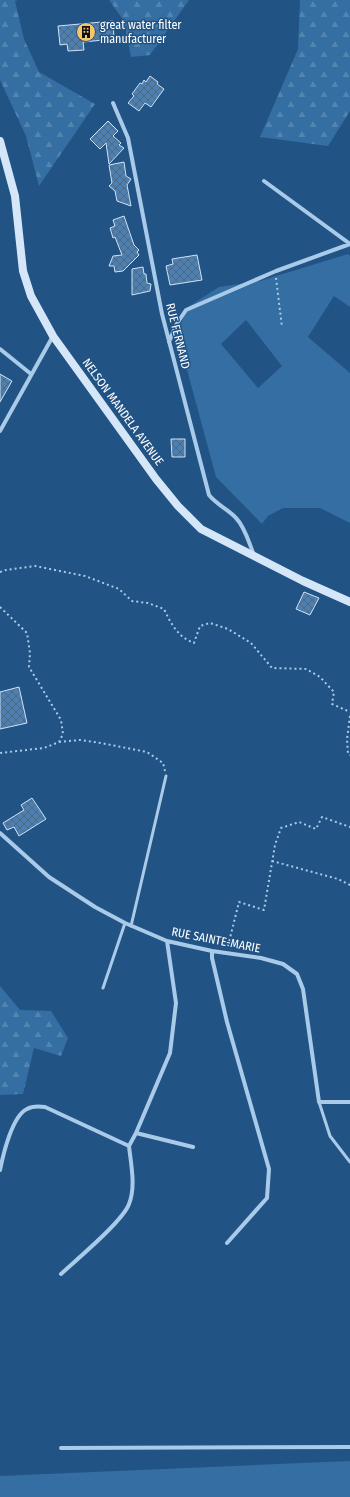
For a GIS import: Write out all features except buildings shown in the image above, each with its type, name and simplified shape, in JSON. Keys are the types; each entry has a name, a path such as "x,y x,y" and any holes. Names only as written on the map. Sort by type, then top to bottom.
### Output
{"street":[{"name":"RUE FERNAND","path":"113,103 128,138 162,314 209,495 214,501 237,518 243,528 255,557"},
{"name":"NELSON MANDELA AVENUE","path":"0,141 14,196 23,272 31,296 53,336 156,479 178,506 201,529 303,582 350,602"},
{"path":"264,181 350,244"},
{"path":"169,342 176,324 186,310 276,271 350,244"},
{"path":"0,431 2,422 32,374 53,336"},
{"path":"0,349 32,374"},
{"name":"RUE SAINTE-MARIE","path":"0,833 49,877 95,907 131,926 167,941 212,951 261,958 283,964 297,974 303,989 319,1102"},
{"path":"61,1274 117,1221 129,1204 133,1184 129,1146 170,1053 176,1003 167,941"},
{"path":"212,951 212,958 227,1022 269,1168 267,1198 227,1243"},
{"path":"319,1102 350,1102"},
{"path":"0,1170 3,1151 18,1116 26,1109 37,1106 45,1107 129,1146"},
{"path":"136,1133 193,1147"},
{"path":"61,1448 350,1448"}],"lane":[{"path":"131,926 151,847 166,776"},
{"path":"103,988 125,923"},
{"path":"319,1102 330,1136 350,1162"}],"path":[{"path":"276,271 282,327"},
{"path":"0,572 35,566 91,579 119,589 132,601 148,603 164,609 170,622 184,639 194,643 200,626 210,623 228,629 250,643 272,668 306,669 320,676 334,692 332,704 350,712"},
{"path":"0,607 27,633 30,653 29,667 61,720 63,734 59,742"},
{"path":"350,716 347,739 348,754 350,755"},
{"path":"0,753 44,748 59,742 80,740 102,743 147,752 163,763 166,776"},
{"path":"226,953 239,902 264,910 275,845 281,828 299,822 316,829 322,816 350,827"},
{"path":"272,861 338,879 350,885"}],"green space":[{"path":"0,0 19,0 15,1 24,39 39,72 95,104 39,186 26,136 0,80"},
{"path":"109,0 189,0 150,55 131,57 124,21"},
{"path":"300,0 350,0 350,111 328,146 260,137 298,49"},
{"path":"348,254 350,256 350,307 334,296 308,337 350,373 350,523 320,508 283,508 268,516 262,524 216,477 177,333 188,307 219,287 260,281","holes":["246,320 282,366 258,388 221,344"]},
{"path":"0,986 20,1010 51,1011 68,1038 61,1056 34,1048 23,1094 0,1095"},
{"path":"350,1461 350,1497 0,1497 0,1476"}],"place":[{"name":"great water filter manufacturer","path":"86,32"}]}
